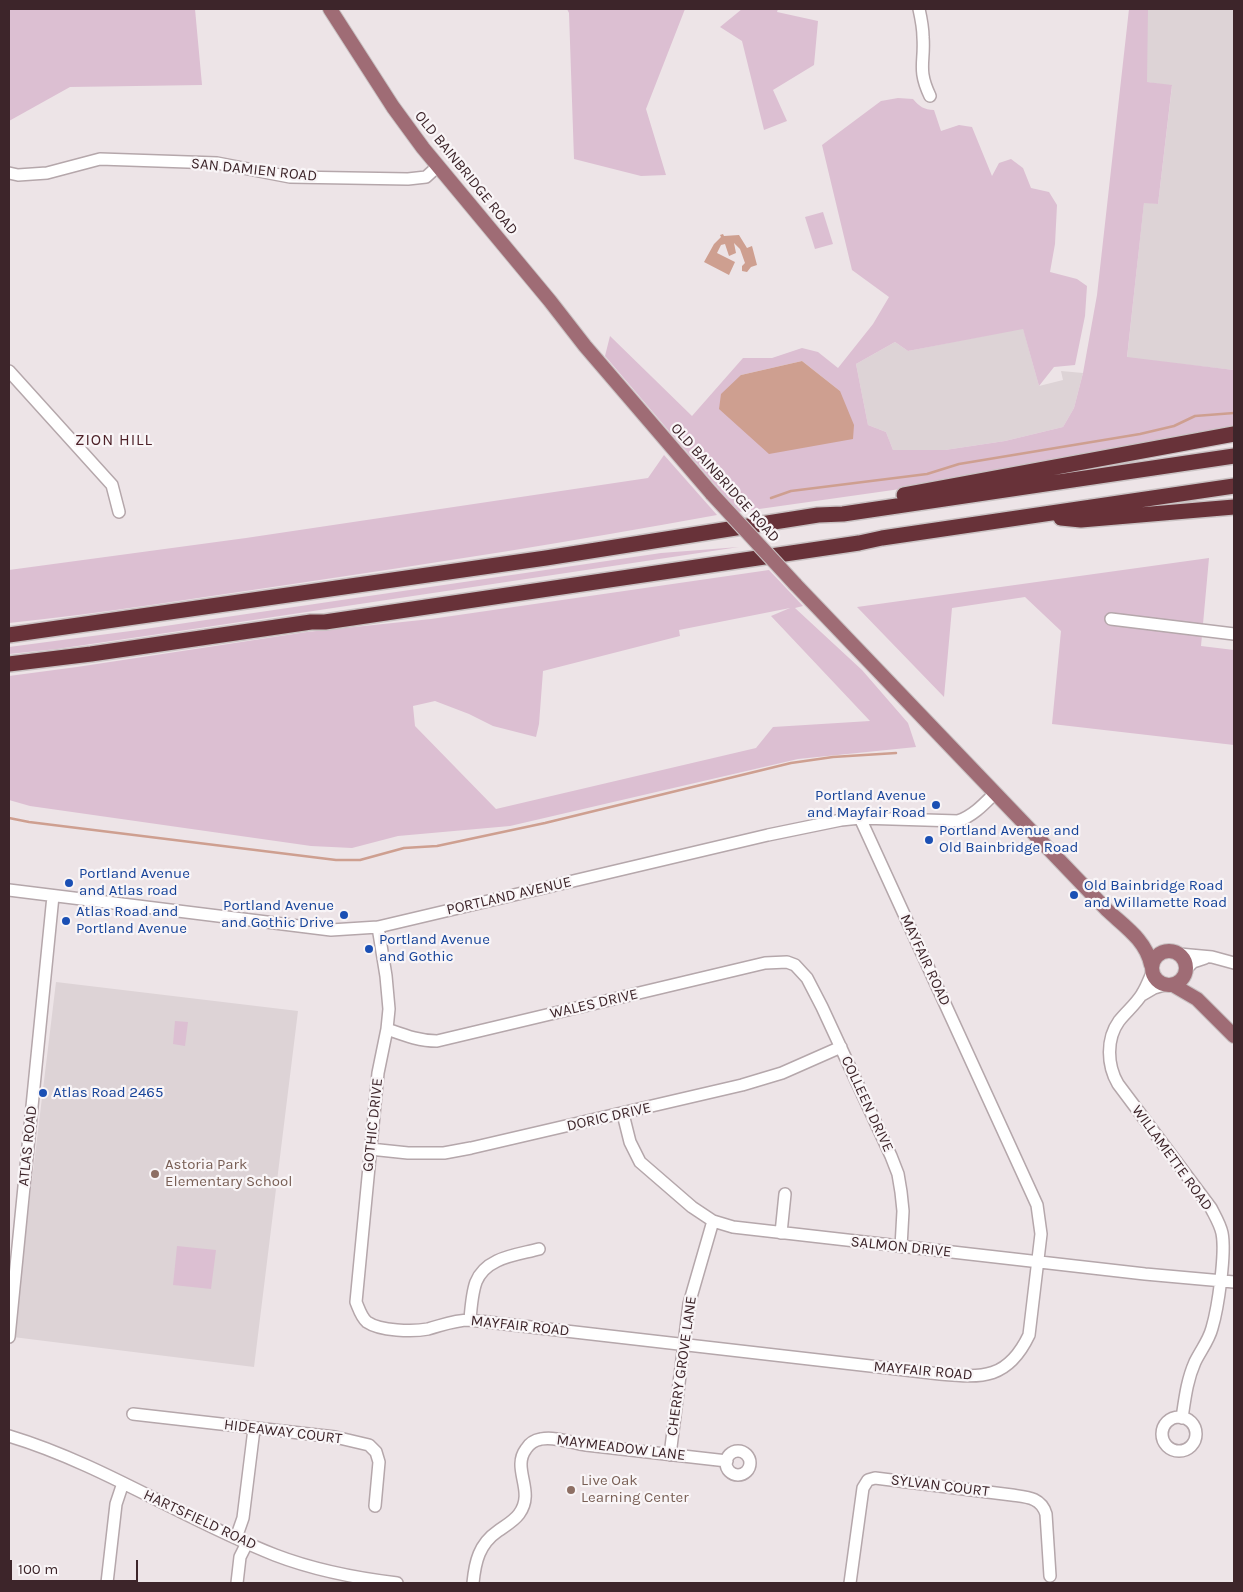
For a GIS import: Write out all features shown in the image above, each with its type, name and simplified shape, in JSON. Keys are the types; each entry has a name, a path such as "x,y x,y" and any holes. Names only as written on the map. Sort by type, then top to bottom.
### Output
{"highway":[{"path":"818,515 842,504 949,487 1234,434"},
{"path":"9,635 536,559 818,515 843,514 1234,456"},
{"path":"9,664 427,608 1234,486"},
{"path":"1032,516 1081,520 1234,506"}],"main road":[{"name":"OLD BAINBRIDGE ROAD","path":"330,9 393,107 437,166 589,350 712,494 795,584 1106,910 1140,941 1149,954 1152,969"},
{"name":"OLD BAINBRIDGE ROAD","path":"1140,941 1162,952"},
{"path":"1197,1000 1186,972 1184,960 1179,954 1171,951 1162,952 1155,957 1152,969 1154,978 1197,1000 1234,1036"},
{"path":"1168,985 1180,982 1186,972"}],"street":[{"path":"919,9 924,38 922,73 924,84 930,96"},
{"name":"SAN DAMIEN ROAD","path":"9,173 18,175 47,174 100,159 217,163 290,177 408,179 426,176 437,166"},
{"path":"9,371 112,485 119,512"},
{"path":"1112,618 1234,634"},
{"name":"PORTLAND AVENUE","path":"9,890 330,930 378,927 768,834 860,818 958,821 974,813 995,793"},
{"name":"MAYFAIR ROAD","path":"367,1322 380,1327 415,1330 428,1329 458,1320 470,1320 969,1377 983,1376 1008,1365 1026,1342 1030,1325 1041,1234 1040,1222 1032,1192 860,818"},
{"name":"ATLAS ROAD","path":"9,1337 53,896"},
{"name":"GOTHIC DRIVE","path":"367,1322 362,1317 356,1302 378,1073 388,1029 386,976 378,927"},
{"path":"1179,954 1212,957 1234,963"},
{"path":"1186,972 1194,962 1212,957"},
{"name":"WALES DRIVE","path":"388,1029 425,1041 437,1041 765,963 787,962 801,969"},
{"name":"COLLEEN DRIVE","path":"801,969 841,1047 898,1174 903,1211 901,1247"},
{"name":"WILLAMETTE ROAD","path":"1142,995 1152,969"},
{"name":"WILLAMETTE ROAD","path":"1168,985 1156,987 1142,995 1118,1022 1113,1032 1110,1055 1112,1074 1118,1084 1211,1208 1222,1232 1223,1245 1220,1280 1212,1328 1208,1341 1190,1375 1186,1388 1182,1418"},
{"name":"DORIC DRIVE","path":"370,1149 408,1153 444,1153 623,1114 766,1078 841,1047"},
{"name":"SALMON DRIVE","path":"623,1114 630,1142 640,1162 692,1206 713,1221 733,1227 781,1234 1234,1282"},
{"path":"781,1234 785,1194"},
{"name":"CHERRY GROVE LANE","path":"670,1455 689,1304 713,1221"},
{"path":"470,1320 476,1281 482,1272 490,1264 539,1249"},
{"name":"HIDEAWAY COURT","path":"133,1414 335,1437 369,1445 376,1452 379,1462 375,1506"},
{"path":"237,1583 254,1429"},
{"name":"HARTSFIELD ROAD","path":"9,1436 85,1465 276,1555 367,1581 397,1583"},
{"name":"MAYMEADOW LANE","path":"473,1583 474,1568 479,1551 485,1542 518,1515 523,1507 526,1488 520,1468 521,1460 525,1450 540,1439 726,1461"},
{"name":"SYLVAN COURT","path":"850,1583 862,1488 868,1480 874,1478 1012,1495 1039,1501 1044,1506 1046,1514 1050,1576"},
{"path":"107,1583 116,1504 123,1484"}],"shaded area":[{"path":"9,9 195,9 202,85 70,87 9,121"},
{"path":"567,9 685,9 646,109 666,175 641,176 574,159 569,13"},
{"path":"742,9 778,9 777,12 818,21 814,65 773,90 787,121 764,130 742,41 720,27"},
{"path":"1129,9 1148,9 1147,82 1172,85 1158,204 1144,203 1127,357 1234,370 1234,429 1013,473 738,512 605,356 610,336 692,416 743,358 772,358 802,348 818,352 838,368 873,324 889,297 852,270 822,145 881,101 898,98 913,99 922,107 934,110 941,131 959,125 972,127 992,176 999,163 1011,159 1023,168 1031,188 1049,192 1057,205 1055,244 1050,272 1077,279 1087,286 1085,316 1075,365 1054,367 1039,386 1023,329 908,351 895,342 856,364 868,425 886,432 893,450 945,450 1005,441 1063,427 1074,408 1083,373 1097,295","holes":["802,361 840,391 741,375"]},
{"path":"1135,9 1234,9 1234,370 1127,358 1144,202 1158,204 1172,86 1127,79"},
{"path":"823,212 833,244 815,249 805,217"},
{"path":"723,234 724,236 739,235 747,248 752,246 757,265 751,267 747,272 742,271 742,266 745,263 740,249 734,243 736,253 729,256 725,244 721,245 717,253 735,262 729,275 704,262 714,244 721,237 720,235"},
{"path":"1023,328 1039,386 1063,380 1061,371 1083,373 1074,408 1063,427 1005,441 945,450 893,450 886,432 868,425 856,364 895,342 908,351"},
{"path":"802,361 840,391 854,425 853,439 769,454 719,409 721,394 741,375"},
{"path":"664,455 717,515 399,568 151,605 9,623 9,570 246,538 648,478"},
{"path":"739,547 57,649 9,654 9,647 138,630 661,553"},
{"path":"1209,558 1201,646 1234,650 1234,745 1052,724 1061,631 1025,597 952,608 944,697 857,607"},
{"path":"769,570 803,606 795,608 862,670 908,723 916,747 798,759 510,826 398,836 352,848 311,846 30,806 9,800 9,676 307,632 431,619","holes":["790,608 771,616 870,721 773,727 756,748 496,809 415,726 413,706 435,701 469,714 493,726 536,737 539,724 543,671 680,636 679,630"]},
{"name":"Astoria Park Elementary School","path":"56,982 298,1011 254,1367 13,1337"},
{"path":"175,1021 188,1022 185,1046 173,1044"},
{"path":"177,1246 216,1250 211,1289 173,1285"}],"waterway":[{"path":"771,498 791,491 927,474 959,464 1140,434 1174,426 1195,416 1234,413"},
{"path":"9,818 336,860 360,860 404,848 437,846 545,823 791,763 833,757 896,753"}],"place":[{"name":"Portland Avenue and Mayfair Road","path":"936,805"},
{"name":"Portland Avenue and Old Bainbridge Road","path":"929,840"},
{"name":"Portland Avenue and Atlas road","path":"69,883"},
{"name":"Old Bainbridge Road and Willamette Road","path":"1074,895"},
{"name":"Portland Avenue and Gothic Drive","path":"344,915"},
{"name":"Atlas Road and Portland Avenue","path":"66,921"},
{"name":"Portland Avenue and Gothic","path":"369,949"},
{"name":"Atlas Road 2465","path":"43,1093"},
{"name":"Astoria Park Elementary School","path":"155,1174"},
{"name":"Live Oak Learning Center","path":"571,1490"}],"district":[{"name":"ZION HILL","path":"114,440"}]}
